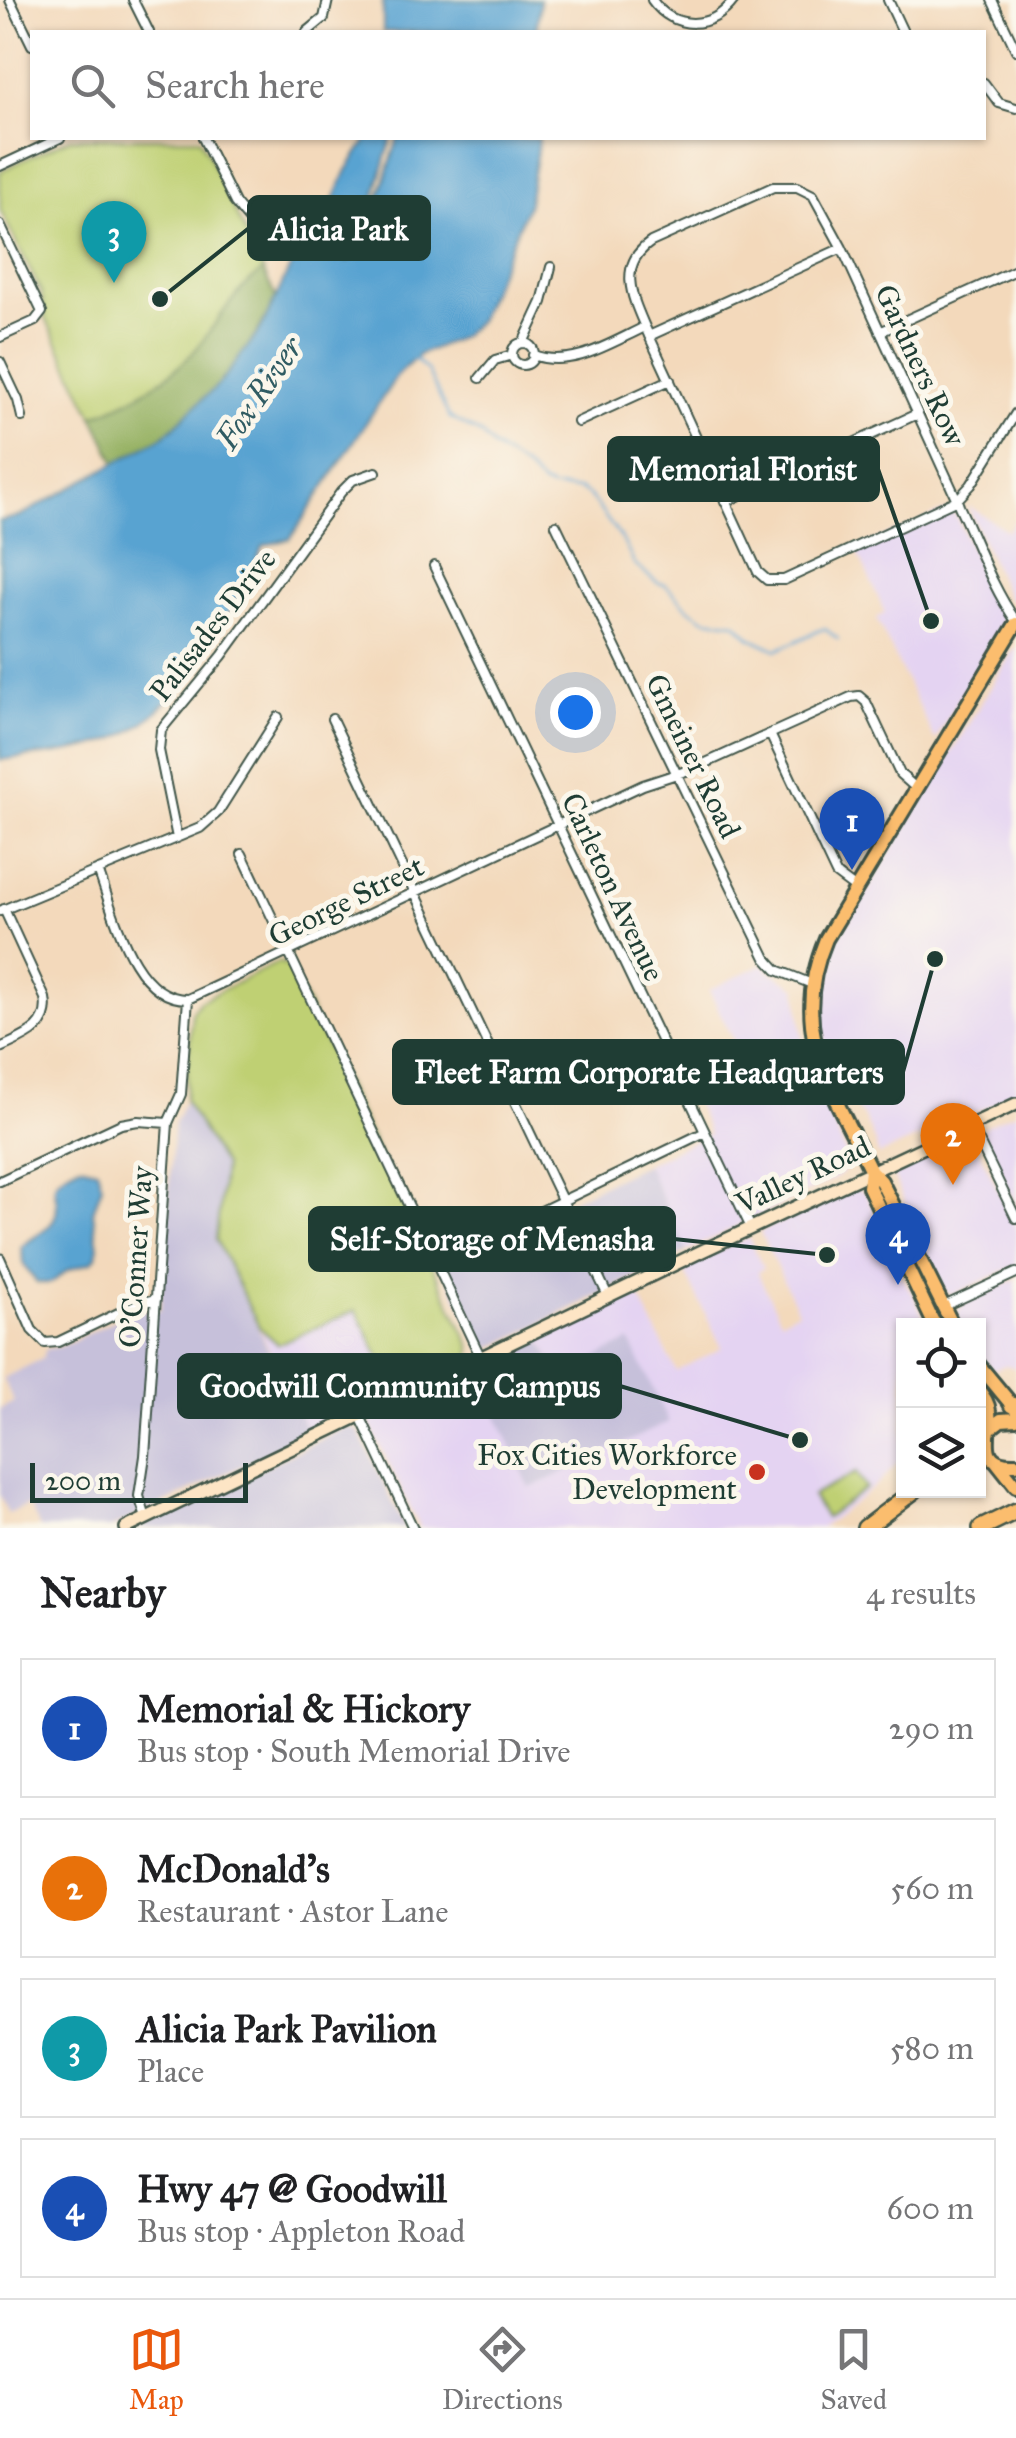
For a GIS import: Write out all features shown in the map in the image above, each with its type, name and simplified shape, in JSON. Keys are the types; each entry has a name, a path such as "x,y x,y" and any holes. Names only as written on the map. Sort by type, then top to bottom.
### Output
{"highway":[{"path":"865,1528 904,1498"},
{"path":"981,1528 1011,1514"}],"main road":[{"path":"948,1318 881,1181 871,1171 815,1051 810,1021 812,984 826,939 1016,623"},
{"name":"Valley Road","path":"126,1528 1016,1104"},
{"path":"871,1171 868,1187 931,1318"},
{"path":"986,1374 1015,1410 986,1432"},
{"path":"986,1444 1016,1486"},
{"path":"992,1456 1005,1464 1016,1464"}],"street":[{"path":"10,0 30,41"},
{"path":"133,0 148,30"},
{"path":"309,30 326,13 328,0"},
{"path":"652,0 669,18 691,24 717,17 734,0"},
{"path":"888,0 903,30"},
{"path":"992,0 1016,50"},
{"path":"986,86 999,103 1016,108"},
{"path":"0,166 56,140"},
{"path":"203,140 234,203 249,220"},
{"name":"Gardners Row","path":"647,332 628,286 630,267 650,242 773,187 797,187 816,198 1016,623"},
{"path":"0,225 42,312 35,321 0,338"},
{"path":"533,355 555,360 584,355 842,248"},
{"path":"480,378 496,360 512,355 522,343 538,312 551,267"},
{"path":"880,332 1016,270"},
{"path":"647,332 758,572 767,580 778,582 957,500 1016,414"},
{"path":"512,355 521,364 530,361 532,348 522,343"},
{"path":"0,362 22,417"},
{"path":"578,422 670,380"},
{"path":"725,502 917,414"},
{"name":"Palisades Drive","path":"177,838 159,750 161,730 222,656 341,492 353,480 376,472"},
{"name":"Gmeiner Road","path":"556,525 766,958 778,970 812,984"},
{"name":"Carleton Avenue","path":"434,566 751,1228"},
{"name":"George Street","path":"188,1000 659,778 851,697 859,696 866,702 900,774 917,790"},
{"path":"0,1048 35,1031 46,1010 45,998 2,910 200,828 218,812 278,717"},
{"path":"332,719 608,1296"},
{"path":"770,734 836,874 856,889"},
{"path":"242,854 481,1358"},
{"path":"98,870 144,978 162,995 188,1000"},
{"name":"O'Conner Way","path":"146,1518 139,1496 168,1123 181,1094 188,1000"},
{"path":"0,1181 121,1124 168,1123"},
{"path":"971,1125 1016,1218"},
{"path":"436,1262 705,1132"},
{"path":"0,1258 32,1330 45,1343 58,1342 138,1303 156,1299"},
{"path":"942,1307 1016,1273"},
{"path":"360,1416 413,1528"}],"shaded area":[{"path":"968,506 1008,531 1016,519 1015,602 1008,599"},
{"path":"947,510 956,516 1004,621 935,740 876,618 885,613 856,548"},
{"path":"1016,646 1016,1094 879,1155 864,1117 849,1101 825,1044 820,1008 825,968 835,944"},
{"path":"763,964 797,988 804,1051 849,1162 835,1178 687,1251 646,1164 709,1134 686,1080 740,1054 709,990"},
{"path":"185,1101 224,1166 216,1239 308,1434 111,1528 40,1528 29,1505 8,1514 0,1495 0,1409 14,1402 3,1378 42,1359 46,1349 60,1347 136,1310 160,1311 174,1123"},
{"path":"1016,1112 1016,1206 981,1133 985,1126"},
{"path":"965,1135 973,1138 1016,1227 1016,1266 951,1295 939,1285 893,1175 901,1165"},
{"path":"646,1164 687,1251 483,1352 441,1263"},
{"path":"853,1188 866,1194 893,1252 897,1271 913,1294 924,1318 896,1318 896,1465 878,1484 821,1528 420,1528 370,1425 375,1413 474,1366 559,1376 539,1335 635,1288 676,1371 722,1348 682,1266 749,1238 763,1268 757,1272 781,1320 798,1311 760,1232"},
{"path":"1016,1279 1016,1368 1006,1365 992,1370 986,1362 986,1318 958,1318 963,1304"},
{"path":"356,1310 397,1392 308,1434 259,1327 278,1344"},
{"path":"538,1334 559,1376 630,1341 669,1422 530,1488 474,1366"},
{"path":"347,1427 358,1430 405,1528 138,1528"}],"green space":[{"path":"66,140 201,140 276,298 116,463 46,319 41,292 0,210 0,171"},
{"path":"263,271 276,298 228,374 158,440 116,463 93,416 138,395 180,366 237,295"},
{"path":"279,962 289,966 471,1347 471,1355 397,1392 356,1310 278,1344 259,1327 216,1239 224,1166 185,1101 192,1011 200,1001"},
{"path":"856,1473 866,1488 825,1518 812,1496"}],"water":[{"path":"383,0 540,0 536,30 383,30"},
{"name":"Fox River","path":"367,140 391,140 349,261 383,186 397,140 539,140 528,204 478,321 459,338 420,354 398,374 290,539 264,545 220,627 185,681 141,725 115,739 58,753 0,760 0,521 20,516 164,436 221,382 261,329 294,259 321,229 347,170"},
{"path":"80,1165 97,1169 102,1185 93,1212 96,1257 51,1283 37,1283 23,1263 22,1247 52,1223 57,1210 55,1184"}],"waterway":[{"path":"415,359 427,370 449,417 481,434 542,484 589,495 623,541 635,565 666,585 688,608 705,619 736,623 751,638 777,650 825,629 838,639"}],"place":[{"name":"Alicia Park Pavilion","path":"114,283"},
{"name":"Alicia Park","path":"160,299"},
{"name":"Memorial Florist","path":"931,621"},
{"name":"Memorial & Hickory","path":"852,870"},
{"name":"Fleet Farm Corporate Headquarters","path":"935,959"},
{"name":"McDonald's","path":"953,1185"},
{"name":"Self-Storage of Menasha","path":"827,1255"},
{"name":"Hwy 47 @ Goodwill","path":"898,1285"},
{"name":"Goodwill Community Campus","path":"800,1440"},
{"name":"Fox Cities Workforce Development","path":"757,1472"}]}
